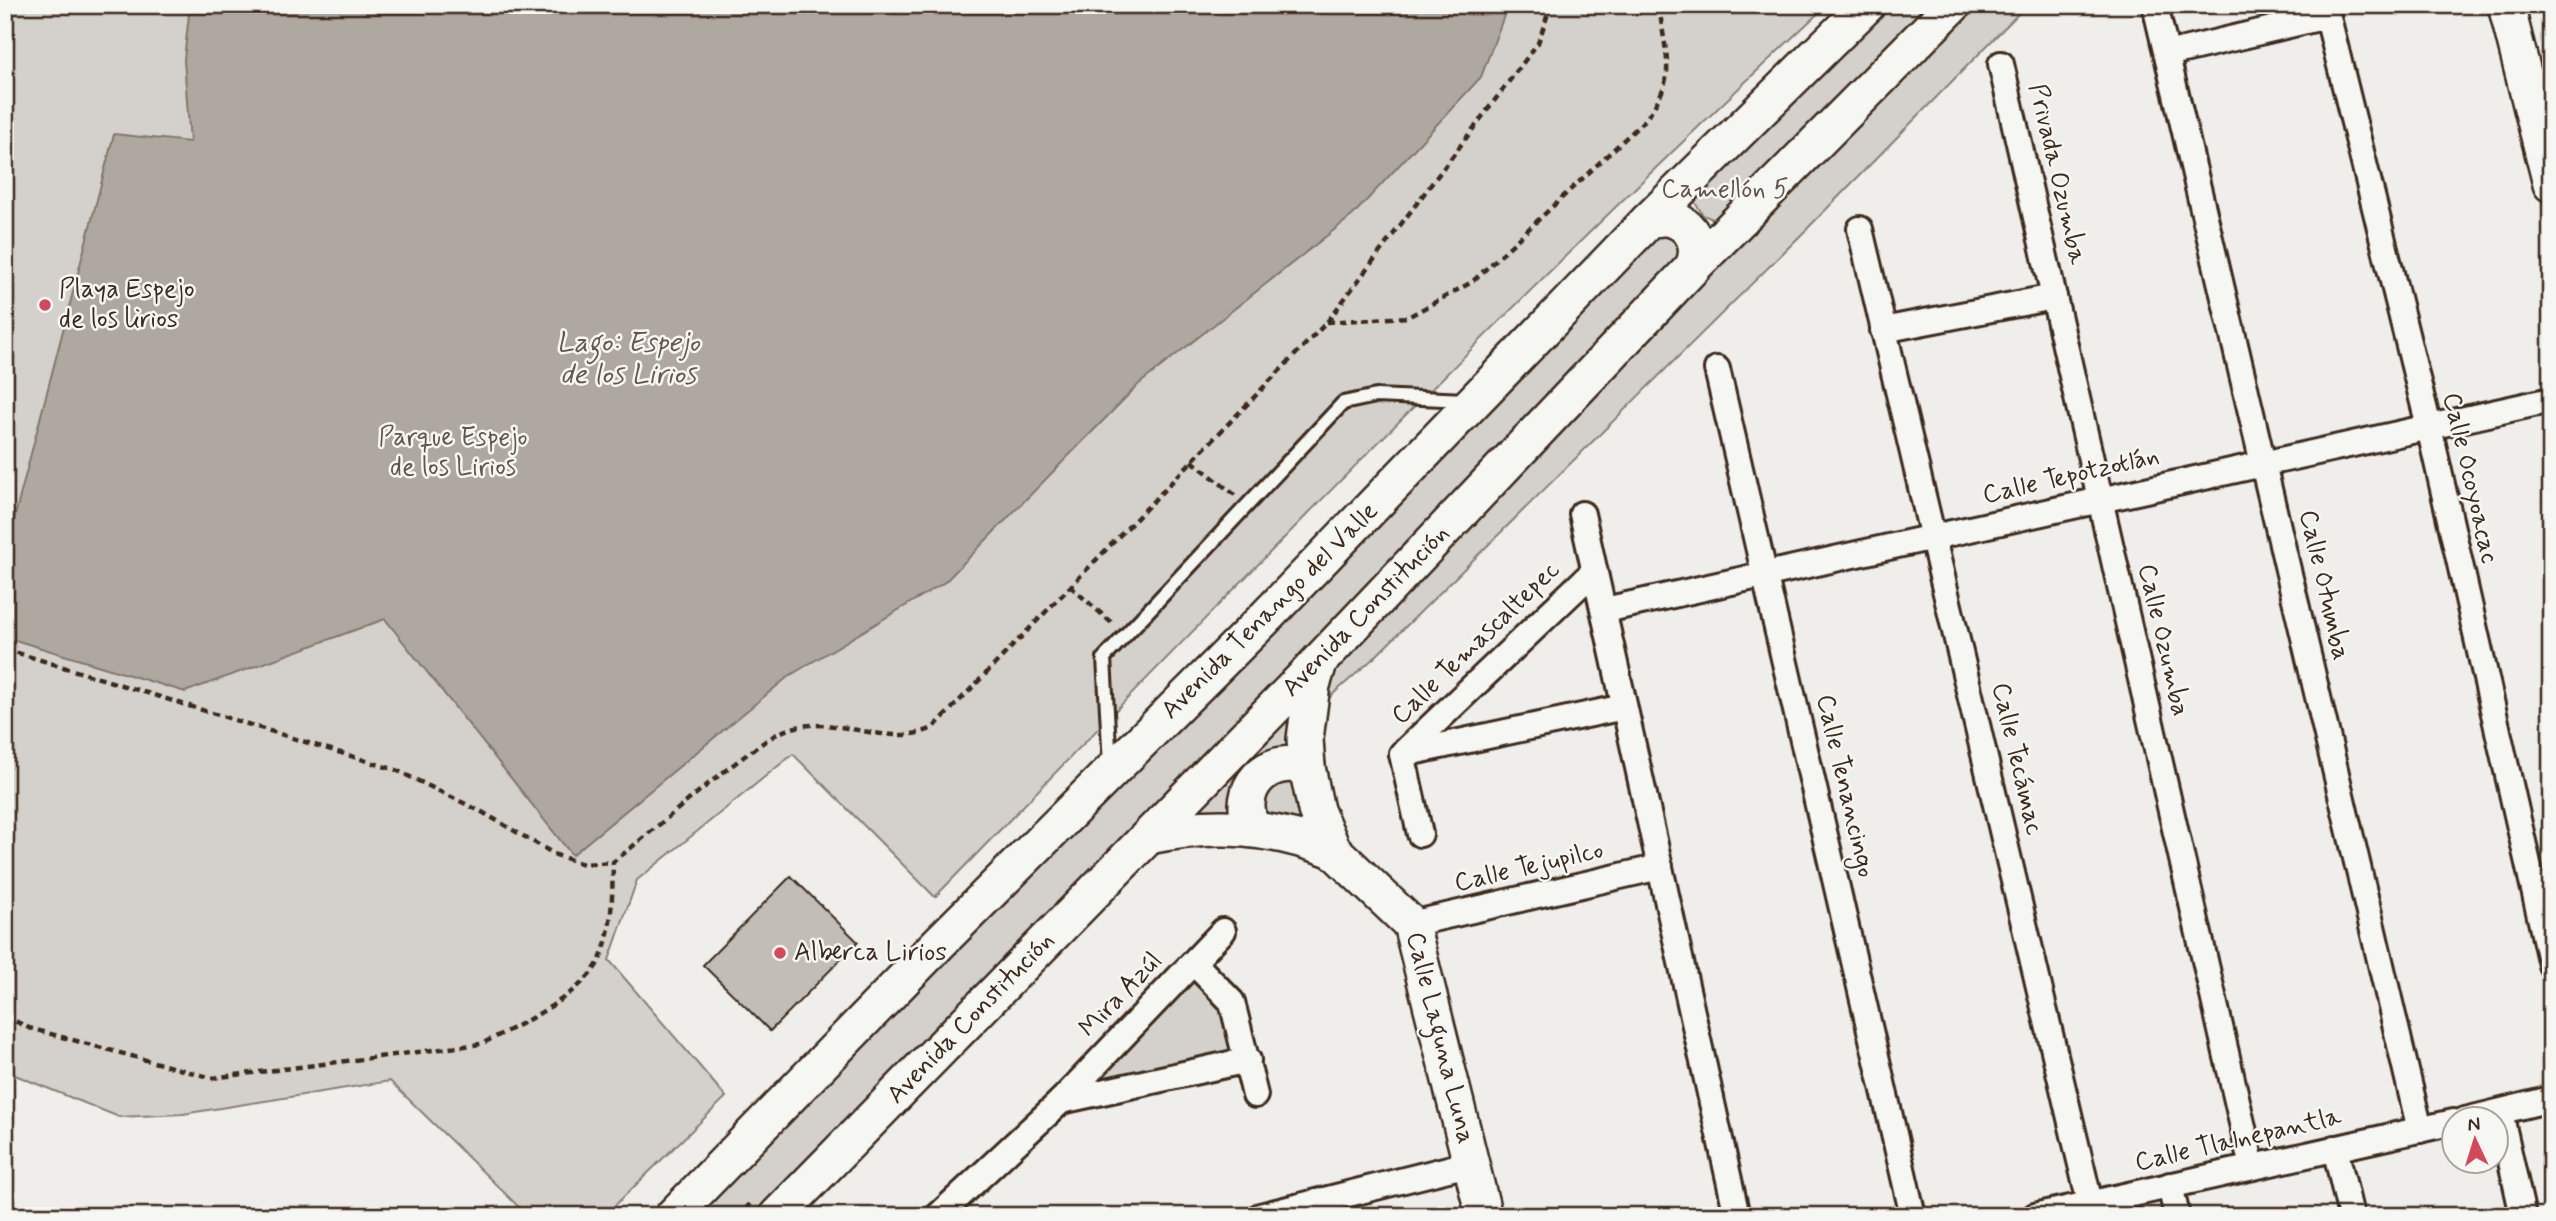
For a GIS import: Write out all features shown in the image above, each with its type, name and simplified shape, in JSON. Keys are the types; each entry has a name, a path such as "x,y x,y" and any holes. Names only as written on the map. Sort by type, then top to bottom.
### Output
{"main road":[{"name":"Avenida Tenango del Valle","path":"673,1216 1477,400 1648,221 1867,5"},
{"name":"Avenida Constitución","path":"777,1216 1321,659 1693,267 1953,5"},
{"path":"2506,5 2551,184"},
{"path":"1693,176 1690,193 1701,215 1720,224 1740,220"},
{"path":"1648,221 1666,217 1683,223 1690,229 1697,248 1693,267"},
{"name":"Calle Laguna Luna","path":"1321,659 1307,712 1307,767 1316,810 1333,850"},
{"path":"1252,828 1246,808 1247,797 1256,778 1274,766 1296,764 1307,767"},
{"name":"Calle Laguna Luna","path":"1149,836 1200,827 1252,828 1307,840 1333,850 1411,924 1484,1216"}],"street":[{"name":"Calle Otumba","path":"2155,5 2420,1130"},
{"path":"2167,54 2326,11"},
{"name":"Calle Ocoyoacac","path":"2326,11 2429,427 2551,965"},
{"name":"Privada Ozumba","path":"2001,64 2054,297"},
{"name":"Calle Tecámac","path":"1860,229 1935,537 2090,1203"},
{"path":"1883,330 2054,297"},
{"name":"Calle Ozumba","path":"2054,297 2252,1167"},
{"name":"Calle Tenancingo","path":"1717,369 1913,1216"},
{"name":"Calle Tepotzotlán","path":"1605,610 2551,400"},
{"path":"1582,514 1594,571"},
{"name":"Calle Temascaltepec","path":"1402,754 1594,571 1605,610 1737,1216"},
{"name":"Calle Temascaltepec","path":"1402,754 1624,707"},
{"path":"1402,754 1420,834"},
{"name":"Calle Tejupilco","path":"1411,924 1660,867"},
{"name":"Mira Azúl","path":"946,1213 1061,1101 1223,931"},
{"path":"1194,963 1232,1002 1255,1095"},
{"path":"1061,1101 1248,1060"},
{"path":"2510,1109 2551,1099"},
{"name":"Calle Tlalnepantla","path":"2035,1216 2440,1125"},
{"path":"2336,1148 2351,1216"},
{"path":"2510,1157 2523,1216"},
{"path":"1260,1216 1472,1163"},
{"path":"2170,1185 2177,1216"}],"lane":[{"path":"1111,772 1104,658 1343,403 1376,396 1477,400"}],"path":[{"path":"5,649 396,770 482,812 556,855 583,864 613,862 701,787 760,745 791,729 828,725 896,737 915,736 933,728 1327,322 1538,43 1551,5"},
{"path":"1327,322 1408,317 1472,282 1625,139 1645,120 1664,94 1668,70 1660,13 1664,5"},
{"path":"1192,461 1248,506"},
{"path":"1070,586 1127,636"},
{"path":"5,1016 29,1028 212,1078 481,1044 518,1026 580,984 600,961 610,927 613,862"}],"green space":[{"name":"Parque Espejo de los Lirios","path":"5,5 1827,5 1487,334 935,897 793,754 637,880 609,960 726,1097 604,1216 528,1216 390,1081 183,1114 119,1117 5,1071"},
{"name":"Camellón 5","path":"1872,5 1950,5 1720,222 1703,215 1692,198"},
{"path":"1962,5 2027,5 1799,237 1376,656 1314,711 1318,685"},
{"path":"1649,223 1695,247 773,1216 677,1216"},
{"path":"1309,681 1296,758 1240,809 1166,826"},
{"path":"1289,770 1318,836 1259,823 1256,790"},
{"path":"1194,969 1228,1003 1242,1054 1075,1092"}],"water":[{"name":"Lago: Espejo de los Lirios","path":"190,5 1508,5 1481,77 1353,215 1139,384 945,582 789,676 572,855 385,619 185,692 5,637 5,554 114,134 190,142 184,60"}],"building":[{"name":"Alberca Lirios","path":"791,876 858,942 770,1031 703,965"}],"place":[{"name":"Playa Espejo de los lirios","path":"45,305"},
{"name":"Alberca Lirios","path":"780,953"}]}
